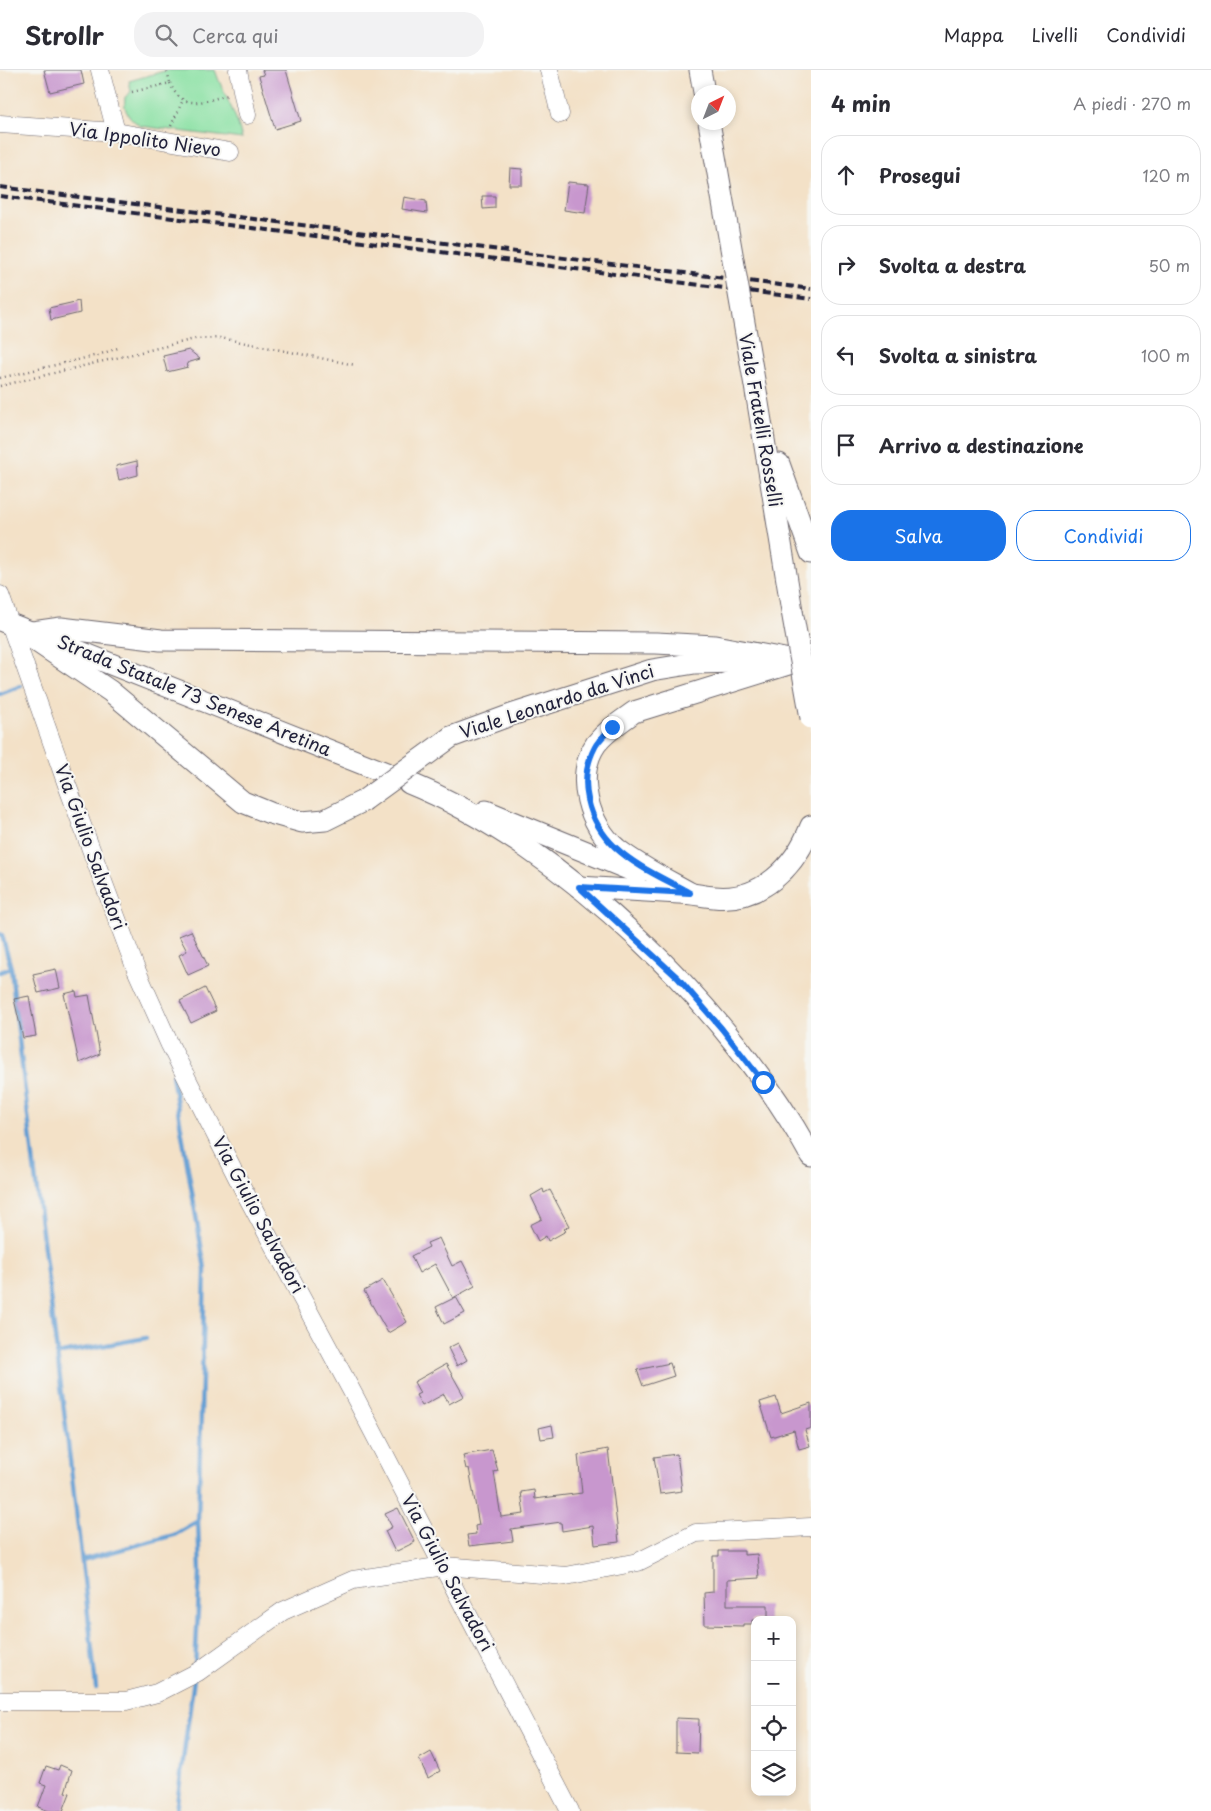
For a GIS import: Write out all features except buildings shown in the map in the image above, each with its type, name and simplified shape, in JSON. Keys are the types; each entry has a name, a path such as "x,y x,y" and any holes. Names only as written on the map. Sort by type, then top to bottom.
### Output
{"main road":[{"name":"Viale Fratelli Rosselli","path":"710,130 811,718"},
{"path":"757,397 792,504 811,553"},
{"name":"Viale Leonardo da Vinci","path":"15,625 50,652 110,691 243,802 270,814 302,822 325,820 363,801 451,737 511,715 652,670 695,663 738,662 764,654"},
{"name":"Viale Leonardo da Vinci","path":"15,625 61,628 161,640 656,643 715,646 804,663"},
{"name":"Strada Statale 73 Senese Aretina","path":"15,625 386,773"},
{"path":"690,893 643,867 623,852 600,829 588,804 585,773 595,745 612,727 634,712 804,663"},
{"path":"409,783 502,817 690,893"},
{"path":"437,794 521,845 579,887 638,939 696,999 763,1082 811,1156"},
{"path":"579,887 732,897 760,889 772,882 788,866 798,852 811,826"},
{"path":"579,887 586,871 602,859"}],"street":[{"path":"100,70 116,132"},
{"path":"238,70 247,115"},
{"path":"548,70 560,114"},
{"name":"Via Ippolito Nievo","path":"0,124 116,132 230,152"},
{"name":"Via Giulio Salvadori","path":"0,595 15,625 22,655 66,785 134,967 170,1045 242,1189 444,1566 570,1811"},
{"path":"0,1701 126,1701 157,1693 198,1672 284,1611 353,1580 444,1566 566,1576 638,1562 696,1533 811,1526"}],"path":[{"path":"167,70 174,91 183,100 195,104 242,91"},
{"path":"132,92 170,83"},
{"path":"165,140 183,100"},
{"path":"0,386 195,340 221,338 355,365"},
{"path":"0,378 98,355 118,348"}],"green space":[{"path":"168,70 215,70 237,120 242,139 140,126 133,120 125,107 125,97 131,92 129,81"}],"waterway":[{"path":"0,694 21,686"},
{"path":"0,934 2,935 11,968 96,1688"},
{"path":"0,972 11,968"},
{"path":"172,1075 205,1269 198,1521 200,1572 195,1668"},
{"path":"56,1354 146,1338"},
{"path":"82,1560 174,1535 198,1521"},
{"path":"176,1811 194,1679"}],"railway":[{"path":"0,187 811,289"},
{"path":"0,196 811,299"}],"route":[{"path":"612,727 595,745 585,773 588,804 600,829 616,848 643,867 690,893 579,887 638,939 678,978 722,1029 763,1082"}]}
